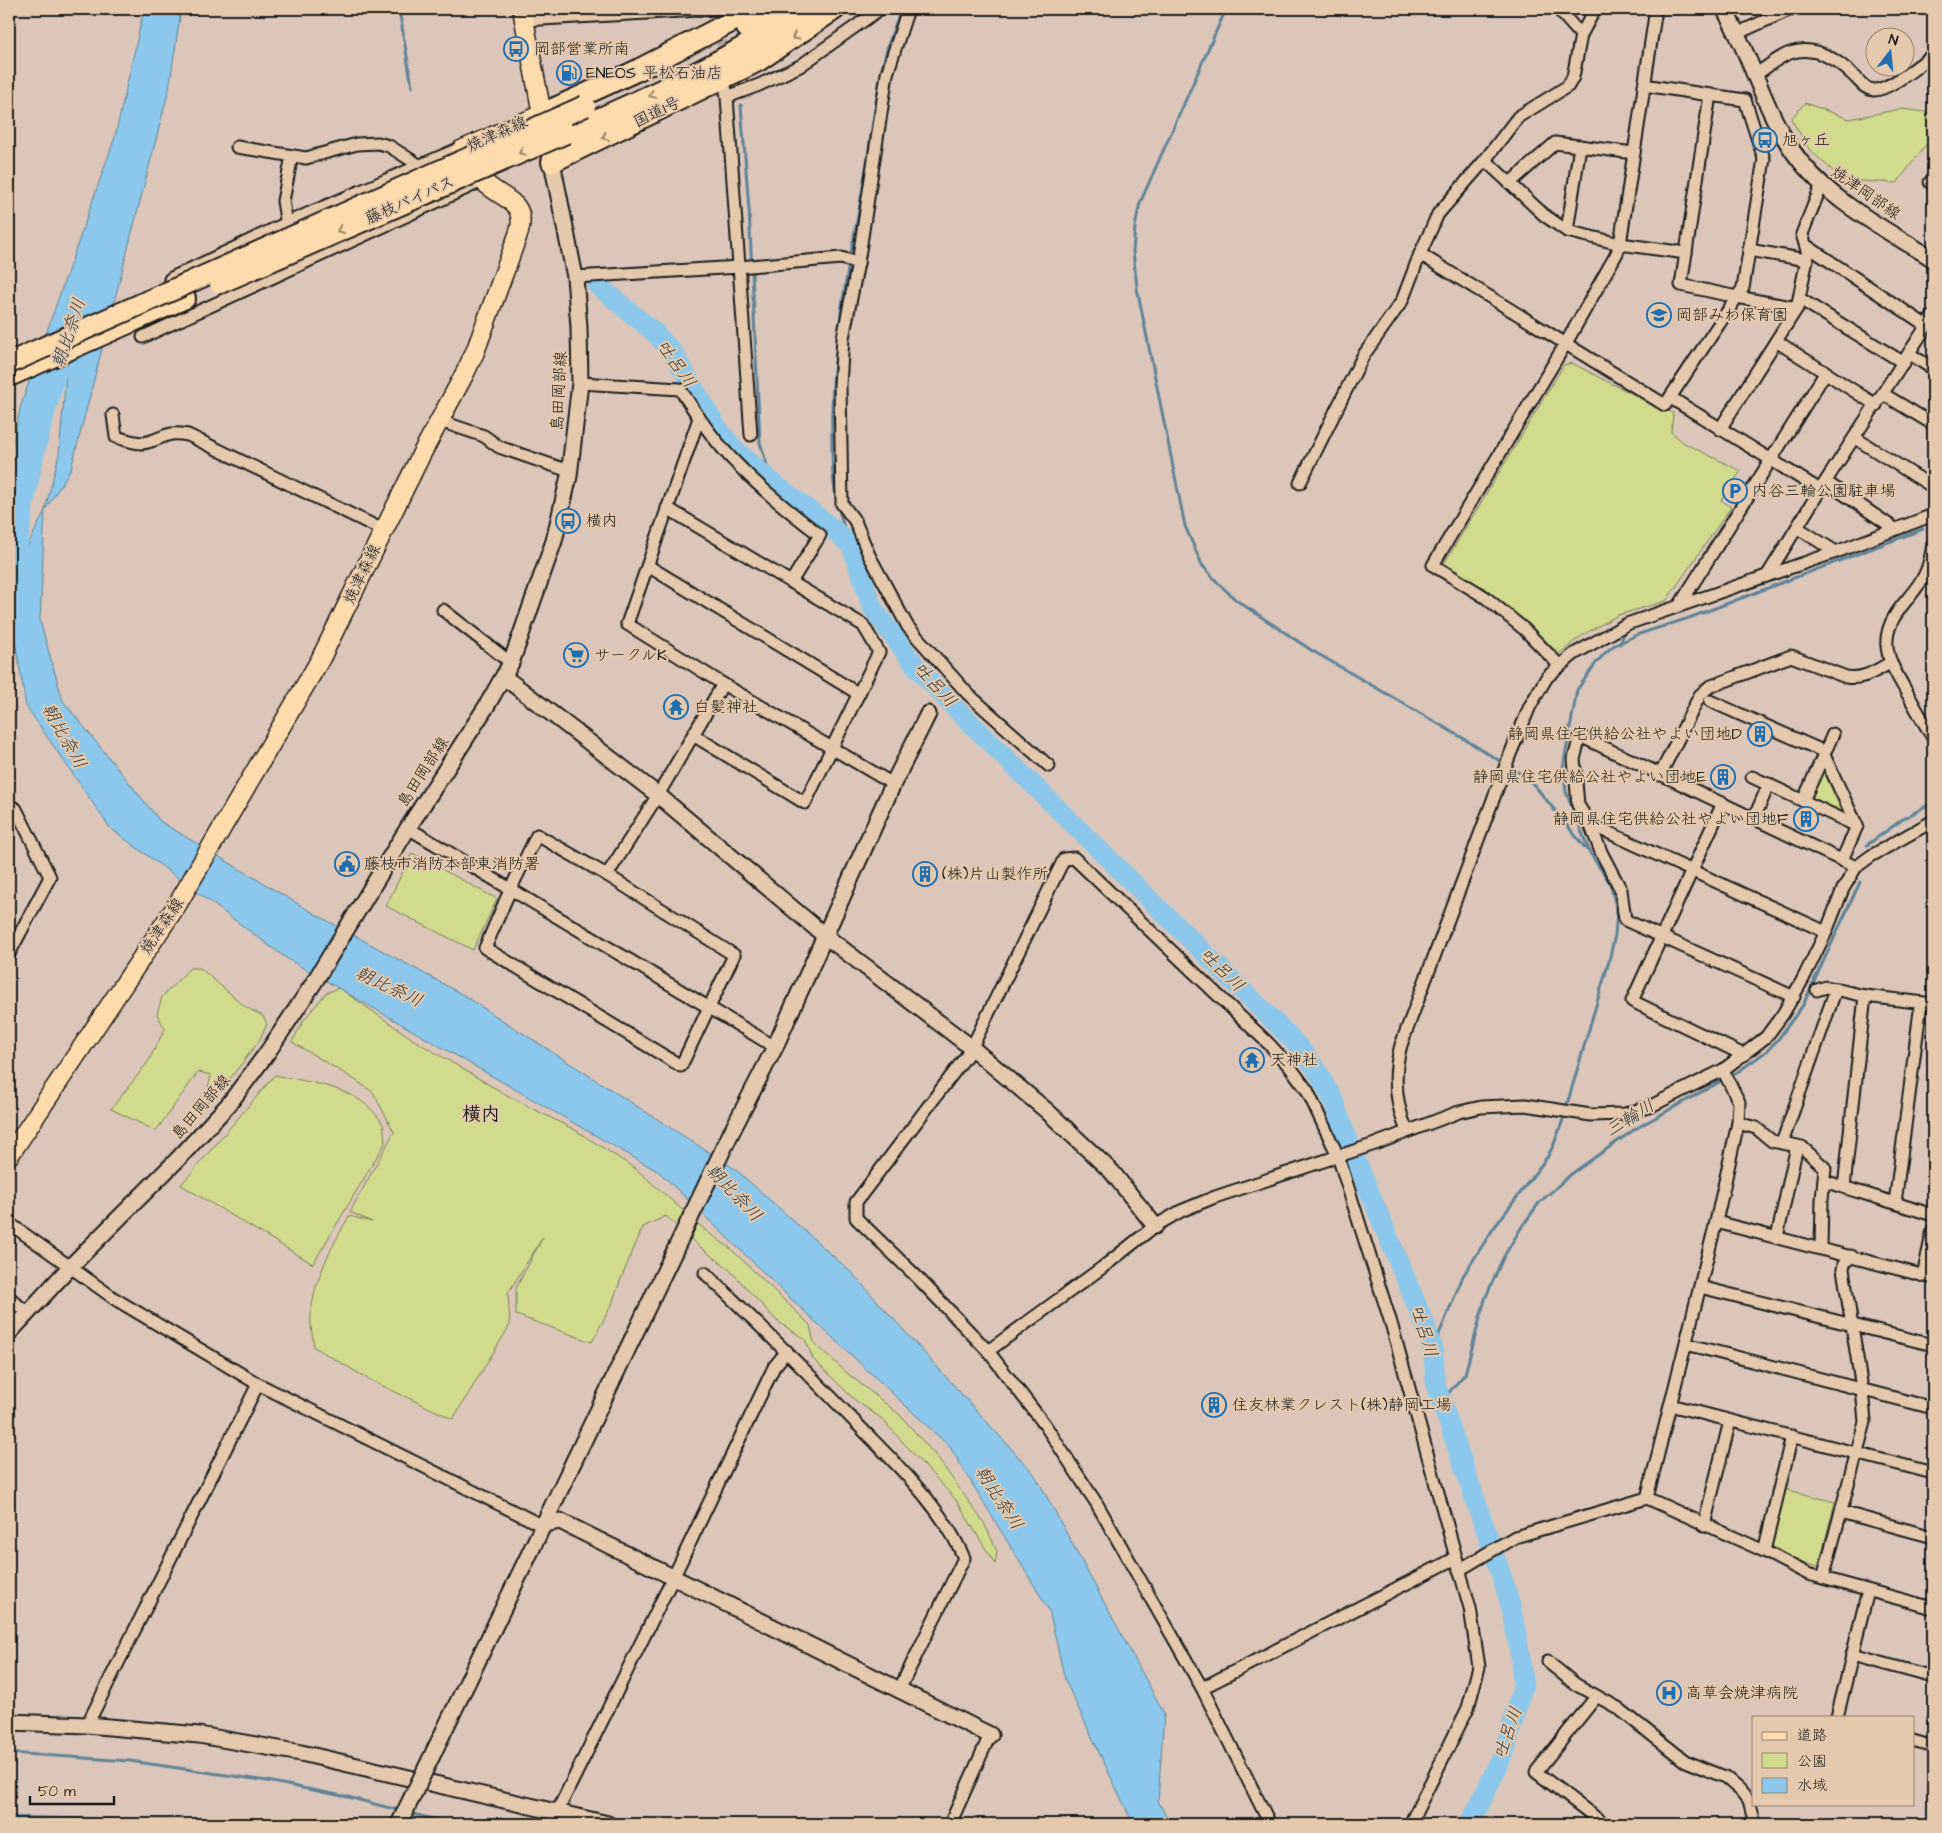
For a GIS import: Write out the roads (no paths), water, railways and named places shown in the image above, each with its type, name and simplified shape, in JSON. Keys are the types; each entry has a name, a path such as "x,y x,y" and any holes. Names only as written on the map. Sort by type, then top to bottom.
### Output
{"highway":[{"path":"542,114 636,71 756,9"},
{"name":"藤枝バイパス","path":"9,363 671,68 718,45 778,9"},
{"name":"藤枝バイパス","path":"9,376 642,100 698,72 764,35 804,9"},
{"name":"国道1号","path":"552,162 758,61 835,9"}],"main road":[{"name":"焼津森線","path":"9,1156 176,904 228,819 320,660 383,530 475,352 522,224 522,215 518,208 482,181 461,150 542,114 523,15"}],"street":[{"path":"523,15 719,9 721,22"},
{"path":"751,435 726,91 759,85 800,66 880,9"},
{"path":"908,9 887,74 858,263 843,338 840,385 842,504 855,520 869,555 908,627 968,694 1049,766"},
{"path":"1558,9 1581,35"},
{"path":"1300,483 1363,356 1402,301 1438,214 1485,160 1518,118 1568,86 1573,77 1581,35 1595,9"},
{"path":"1560,666 1524,629 1485,597 1433,565 1566,343 1617,253 1620,244 1656,9"},
{"name":"焼津岡部線","path":"1724,9 1738,33 1754,75 1790,147 1812,175 1856,211 1933,259"},
{"path":"1738,33 1791,9"},
{"path":"1754,75 1790,53 1806,50 1822,54 1841,64 1865,87 1874,90 1886,86 1933,55"},
{"path":"1420,254 1665,405 1743,288 1764,159 1745,100 1644,85"},
{"path":"1710,95 1681,285 1737,297 1799,304 1907,359 1933,369"},
{"name":"島田岡部線","path":"9,1333 71,1266 178,1159 229,1104 267,1053 313,984 511,663 554,541 569,471 580,383 575,277 542,114"},
{"path":"237,147 306,158 357,144 378,143 390,146 422,166"},
{"path":"1510,183 1555,143 1634,153"},
{"path":"1568,231 1580,146"},
{"path":"9,358 287,225 461,150"},
{"path":"287,225 282,201 292,156"},
{"path":"1485,160 1544,216 1568,231 1620,244 1686,253"},
{"path":"143,337 482,181"},
{"path":"1720,429 1799,304 1807,260 1807,246 1802,234 1822,184"},
{"path":"1767,576 1932,319 1807,246"},
{"path":"1749,250 1807,260"},
{"path":"575,277 739,267 841,258 858,263"},
{"path":"1776,341 1876,405"},
{"path":"1679,606 1826,372"},
{"path":"580,383 680,389 699,418 736,464 775,500 820,535 791,582"},
{"path":"1883,394 1933,424"},
{"path":"1671,398 1769,460 1823,486 1895,529"},
{"path":"113,415 116,436 137,443 148,442 173,432 188,435 383,530"},
{"path":"699,418 627,624 723,684 893,784"},
{"path":"440,421 484,436 499,447 569,471"},
{"path":"1854,438 1933,487"},
{"path":"667,508 863,625 879,652 805,803 693,735"},
{"path":"1407,1131 1397,1100 1396,1086 1399,1052 1502,773 1538,692 1547,677 1574,654 1627,624 1836,552 1933,515"},
{"path":"1798,528 1836,552"},
{"path":"1933,543 1929,568 1890,624 1886,648 1890,663 1933,738"},
{"path":"648,566 859,694"},
{"path":"443,610 511,663"},
{"path":"1660,775 1700,695 1709,686 1790,656 1855,679 1861,678 1890,663"},
{"path":"504,677 658,795 824,935 972,1048 1080,1141 1112,1172 1155,1226"},
{"path":"607,875 658,795 723,684"},
{"path":"1710,701 1824,754 1857,826 1842,860"},
{"path":"399,1824 731,1134 775,1047 893,784 928,714"},
{"path":"1803,801 1833,734"},
{"path":"1794,996 1625,920 1621,890 1601,852 1590,824 1578,805 1574,759 1580,736 1856,867"},
{"path":"1752,777 1857,826"},
{"path":"1754,818 1769,784"},
{"path":"1723,803 1632,1002 1744,1055"},
{"path":"9,822 12,807"},
{"path":"9,954 50,877 12,807"},
{"path":"988,1350 1103,1267 1155,1226 1180,1211 1215,1196 1376,1144 1459,1112 1481,1106 1525,1105 1575,1113 1609,1115 1638,1111 1723,1070 1766,1037 1794,996 1826,932 1843,889 1856,867 1933,821"},
{"path":"1590,824 1826,932"},
{"path":"408,828 775,1047"},
{"path":"536,835 607,875 734,955 710,1008 680,1066 485,948 536,835"},
{"path":"1270,1824 1202,1688 1097,1504 1046,1425 988,1350 918,1277 856,1218 856,1202 972,1048 1064,859 1074,858 1269,1044 1290,1067 1307,1090 1338,1156 1390,1323 1470,1608 1479,1667 1468,1708 1410,1824"},
{"path":"1817,990 1826,987 1864,996 1933,1004"},
{"path":"1782,1143 1836,989"},
{"path":"1844,1187 1864,996"},
{"path":"1896,1203 1921,1003"},
{"path":"1647,1498 1716,1222 1738,1123 1739,1102 1723,1070"},
{"path":"1738,1123 1756,1128 1772,1141 1802,1147 1825,1168 1821,1248"},
{"path":"1777,1237 1797,1146"},
{"path":"1824,1182 1933,1215"},
{"path":"1716,1222 1928,1277 1933,1230"},
{"path":"9,1223 115,1299 258,1384 540,1530"},
{"path":"1823,1578 1865,1422 1862,1389 1850,1323 1843,1269 1850,1256"},
{"path":"705,1273 787,1351 913,1481 956,1539 964,1558 899,1690"},
{"path":"1700,1287 1933,1345"},
{"path":"9,1297 27,1312"},
{"path":"1686,1344 1933,1408"},
{"path":"557,1812 673,1578 774,1367 787,1351"},
{"path":"87,1724 258,1384"},
{"path":"1670,1405 1933,1473"},
{"path":"1704,1524 1730,1421"},
{"path":"1764,1551 1792,1436"},
{"path":"1459,1570 1515,1537 1647,1498 1764,1551 1808,1574 1868,1592 1933,1608"},
{"path":"1841,1512 1933,1537"},
{"path":"540,1530 560,1521 990,1735 950,1824"},
{"path":"1202,1688 1456,1558"},
{"path":"1837,1716 1868,1592"},
{"path":"1852,1656 1933,1677"},
{"path":"1548,1662 1575,1684 1618,1708 1685,1761 1725,1777 1749,1801 1755,1824"},
{"path":"1596,1697 1536,1772 1604,1824"},
{"path":"9,1722 87,1724 199,1734 292,1751 608,1824"},
{"path":"1914,1741 1933,1746"}],"water":[{"path":"144,9 181,9 169,89 71,469 45,510 59,454 66,375 40,401 27,489 12,545 15,486 9,475 9,460 21,405 115,137"},
{"path":"45,510 40,621 63,701 161,822 315,914 460,993 735,1169 851,1272 1035,1475 1164,1713 1158,1801 1171,1824 1133,1824 1065,1680 1049,1610 950,1447 791,1299 659,1172 286,958 110,828 26,706 11,616 23,556"},
{"path":"9,1816 290,1824 9,1824"}],"waterway":[{"path":"399,9 412,87"},
{"path":"850,257 885,55 902,9"},
{"path":"1226,9 1140,203 1133,251 1137,288 1185,526 1202,565 1236,600 1311,650 1521,774 1535,786 1587,850"},
{"path":"741,105 749,209 760,442 768,469 777,486"},
{"path":"837,500 832,462 832,394 849,263"},
{"name":"吐呂川","path":"596,284 654,332 673,353 715,424 733,448 777,486 831,527 852,547 872,607 914,664 955,708 1292,1039 1314,1066 1332,1097 1346,1136 1425,1325 1433,1349 1436,1386 1503,1580 1511,1607 1520,1654 1523,1685 1506,1747 1469,1824"},
{"name":"朝比奈川","path":"17,625 14,598 20,529 28,481 39,434 59,365"},
{"path":"838,506 846,535 852,547"},
{"path":"1566,1108 1609,961 1615,935 1617,911 1610,883 1590,853 1566,792 1563,768 1577,690 1596,663 1613,646 1639,634 1689,618 1923,529"},
{"path":"1620,644 1625,631"},
{"name":"三輪川","path":"1867,845 1903,819 1933,802"},
{"name":"三輪川","path":"1442,1400 1465,1374 1485,1299 1503,1258 1539,1203 1570,1175 1635,1129 1739,1071 1768,1050 1803,1005 1860,882"},
{"path":"1433,1349 1463,1276 1493,1229 1548,1156 1565,1114"},
{"path":"9,1753 130,1761 267,1781 348,1797 401,1811"},
{"path":"409,1813 453,1824"}],"tunnel":[{"path":"721,24 724,63"}],"place":[{"name":"岡部営業所南","path":"516,49"},
{"name":"ENEOS 平松石油店","path":"569,73"},
{"name":"旭ヶ丘","path":"1765,140"},
{"name":"岡部みわ保育園","path":"1659,315"},
{"name":"内谷三輪公園駐車場","path":"1735,491"},
{"name":"横内","path":"568,521"},
{"name":"サークルK","path":"576,655"},
{"name":"白髪神社","path":"676,707"},
{"name":"静岡県住宅供給公社やよい団地D","path":"1760,734"},
{"name":"静岡県住宅供給公社やよい団地E","path":"1723,777"},
{"name":"静岡県住宅供給公社やよい団地F","path":"1806,819"},
{"name":"藤枝市消防本部東消防署","path":"347,864"},
{"name":"(株)片山製作所","path":"925,874"},
{"name":"天神社","path":"1252,1060"},
{"name":"住友林業クレスト(株)静岡工場","path":"1214,1405"},
{"name":"高草会焼津病院","path":"1669,1693"}],"district":[{"name":"横内","path":"481,1114"}]}
